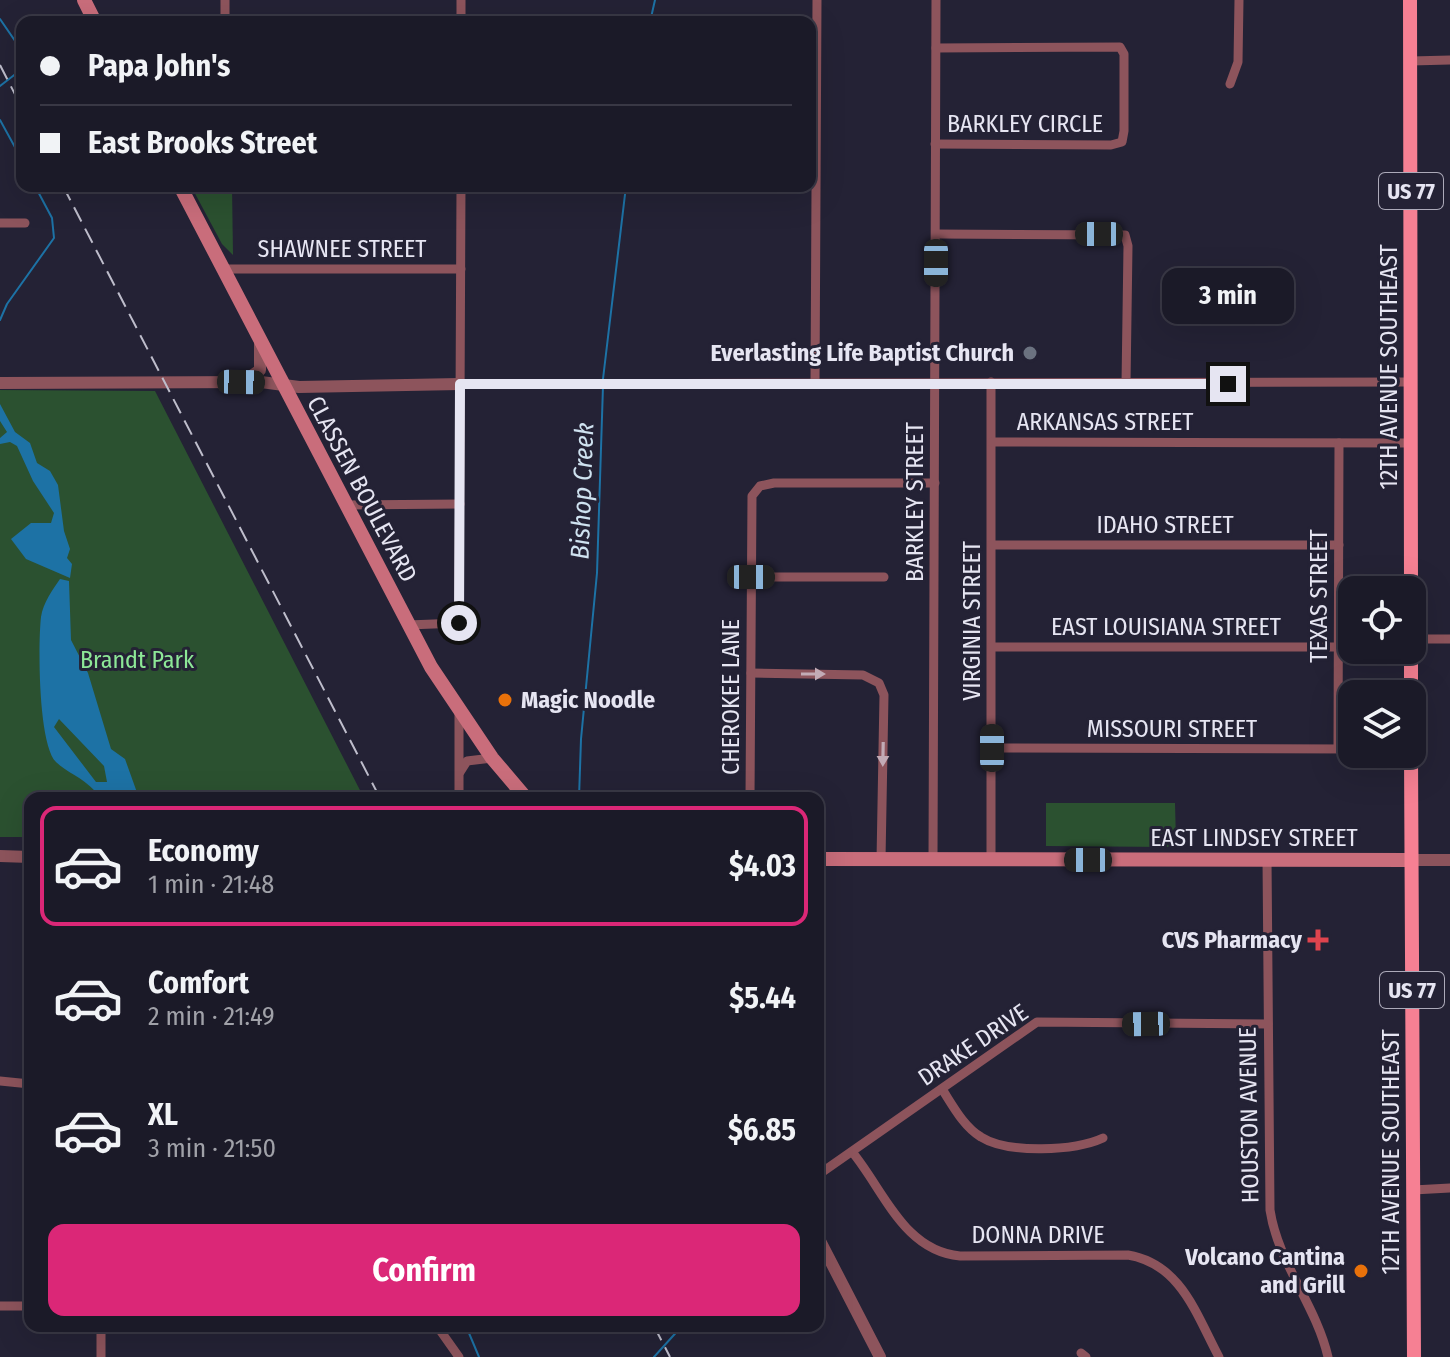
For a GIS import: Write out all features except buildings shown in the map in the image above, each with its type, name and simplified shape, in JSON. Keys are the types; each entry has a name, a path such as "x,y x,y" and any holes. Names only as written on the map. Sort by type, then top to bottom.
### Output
{"main road":[{"name":"12TH AVENUE SOUTHEAST","path":"1410,0 1411,576"},
{"name":"CLASSEN BOULEVARD","path":"183,192 408,625 459,712 514,791"},
{"name":"12TH AVENUE SOUTHEAST","path":"1411,768 1414,1357"},
{"name":"EAST LINDSEY STREET","path":"824,859 1411,860"}],"street":[{"path":"815,384 817,0"},
{"name":"BARKLEY STREET","path":"933,859 936,0"},
{"path":"1230,84 1238,62 1239,0"},
{"name":"BARKLEY CIRCLE","path":"935,144 1111,145 1122,142 1124,131 1124,54 1120,47 936,48"},
{"path":"1411,61 1450,60"},
{"path":"408,625 459,623 461,192"},
{"path":"0,223 25,223"},
{"path":"936,234 1125,235 1128,246 1126,384"},
{"name":"SHAWNEE STREET","path":"223,269 461,269"},
{"path":"241,382 251,378 261,367 259,339"},
{"path":"1,383 241,382 313,386 1411,382"},
{"name":"VIRGINIA STREET","path":"991,382 991,860"},
{"path":"297,412 298,394 313,386"},
{"name":"ARKANSAS STREET","path":"992,442 1410,443"},
{"name":"TEXAS STREET","path":"1339,443 1339,576"},
{"name":"CHEROKEE LANE","path":"750,792 751,503 760,486 935,483"},
{"path":"345,505 460,504"},
{"name":"IDAHO STREET","path":"992,545 1339,545"},
{"path":"751,577 884,577"},
{"path":"1426,639 1450,639"},
{"name":"EAST LOUISIANA STREET","path":"992,647 1338,647"},
{"path":"751,673 851,674 875,679 884,695 881,860"},
{"path":"459,712 459,792"},
{"name":"MISSOURI STREET","path":"992,748 1338,749"},
{"path":"459,775 467,761 492,758"},
{"path":"0,856 24,857"},
{"name":"HOUSTON AVENUE","path":"1267,859 1272,1222 1283,1255 1322,1333 1328,1357"},
{"name":"EAST LINDSEY STREET","path":"1411,860 1450,860"},
{"name":"DRAKE DRIVE","path":"824,1171 1037,1022 1268,1024"},
{"path":"0,1081 24,1083"},
{"path":"942,1089 970,1127 995,1144 1085,1146 1103,1138"},
{"name":"DONNA DRIVE","path":"853,1153 916,1239 943,1253 1117,1255 1154,1262 1181,1286 1219,1357"},
{"path":"1413,1190 1450,1188"},
{"path":"824,1249 880,1357"},
{"path":"0,1306 24,1306"},
{"path":"101,1332 101,1357"},
{"path":"441,1332 459,1357"}],"green space":[{"path":"194,192 232,192 233,255 222,244"},
{"name":"Brandt Park","path":"0,390 155,391 361,792 24,792 24,837 0,837"},
{"path":"1046,803 1175,803 1176,841 1168,847 1046,846"}],"water":[{"path":"0,404 15,432 30,443 37,463 50,471 58,485 64,531 70,549 67,558 72,564 70,578 26,559 11,539 31,523 51,523 54,513 33,481 17,446 10,442 0,444 0,438 7,432 0,421"},
{"path":"60,579 69,581 71,640 88,673 111,749 125,759 137,792 95,792 60,766 50,752 43,715 40,670 41,617","holes":["59,719 104,766 107,782 96,782 54,727"]}],"waterway":[{"name":"Bishop Creek","path":"651,16 655,0"},
{"path":"0,19 16,42"},
{"path":"0,86 16,74"},
{"path":"0,120 16,149"},
{"path":"0,320 7,304 54,238 52,218 38,192"},
{"name":"Bishop Creek","path":"603,379 625,192"},
{"name":"Bishop Creek","path":"579,792 581,739 597,573 603,386"},
{"path":"469,1332 479,1357"},
{"name":"Bishop Creek","path":"654,1357 677,1332"}],"railway":[{"path":"0,65 16,96"},
{"path":"66,192 377,792"},
{"path":"657,1332 670,1357"}],"place":[{"name":"Everlasting Life Baptist Church","path":"1030,353"},
{"name":"Magic Noodle","path":"505,700"},
{"name":"CVS Pharmacy","path":"1318,940"},
{"name":"Volcano Cantina and Grill","path":"1361,1271"}],"route":[{"path":"459,623 460,384 1228,384"}]}
